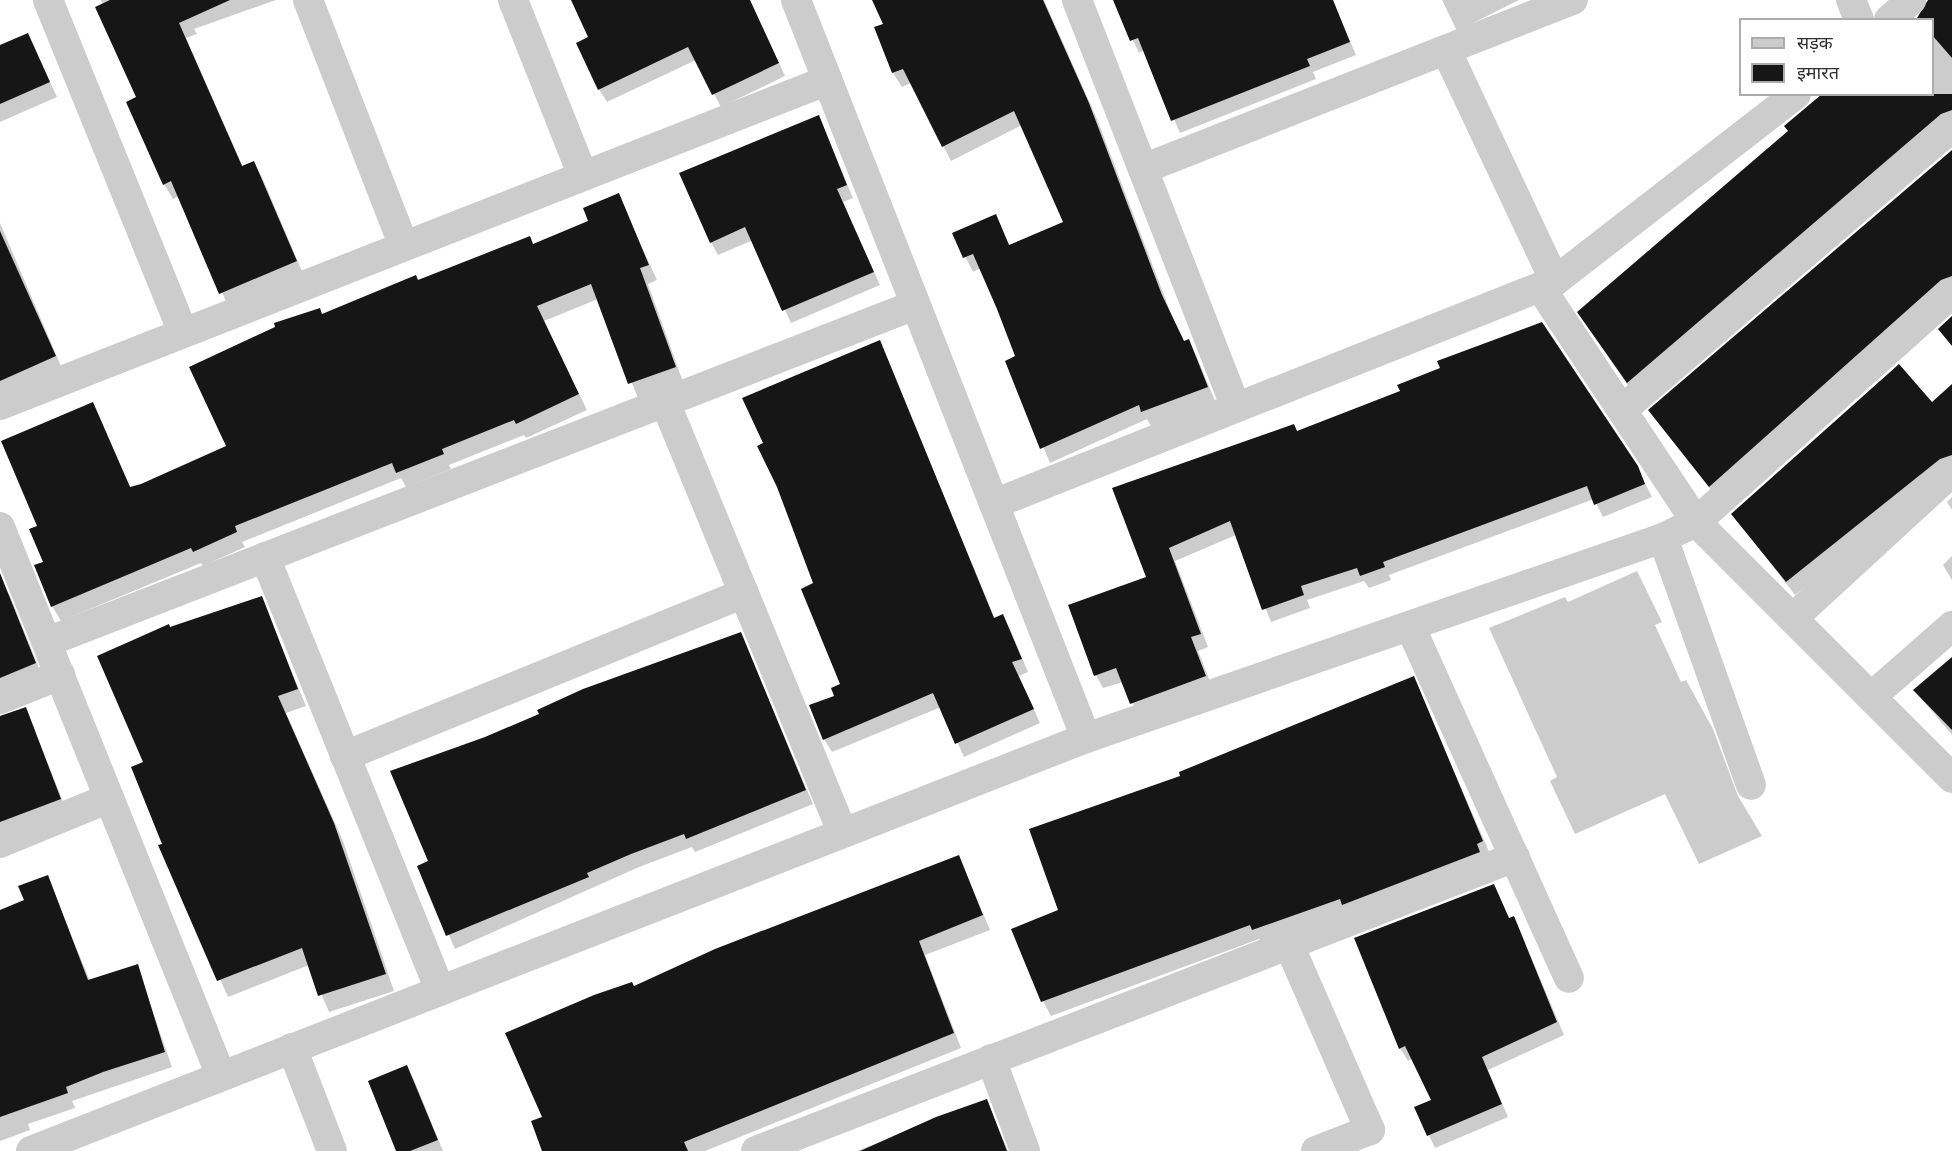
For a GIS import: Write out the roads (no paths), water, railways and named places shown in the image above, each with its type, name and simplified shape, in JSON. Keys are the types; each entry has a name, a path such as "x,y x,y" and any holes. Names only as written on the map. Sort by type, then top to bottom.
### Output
{"street":[{"path":"48,0 183,333"},
{"path":"308,0 404,246"},
{"path":"513,0 583,176"},
{"path":"796,0 1086,738"},
{"path":"1077,0 1236,408"},
{"path":"1143,169 1447,52 1573,0"},
{"path":"1851,0 1857,18"},
{"path":"1891,18 1911,0"},
{"path":"1447,52 1547,284 1622,410 1696,522 1871,697 1949,768"},
{"path":"0,405 828,80"},
{"path":"994,504 1547,284 1793,96"},
{"path":"1622,410 1952,127"},
{"path":"31,1151 1086,738 1663,538 1696,522 1952,292"},
{"path":"46,642 915,304"},
{"path":"664,402 843,833"},
{"path":"1793,618 1952,472"},
{"path":"2,536 221,1076"},
{"path":"1663,538 1751,785"},
{"path":"265,557 440,990"},
{"path":"345,756 744,593"},
{"path":"1410,626 1569,978"},
{"path":"1871,697 1952,626"},
{"path":"0,699 60,675"},
{"path":"0,843 110,798"},
{"path":"756,1151 1515,858"},
{"path":"1290,946 1374,1140 1316,1151"},
{"path":"292,1048 332,1151"},
{"path":"991,1059 1025,1151"}]}
